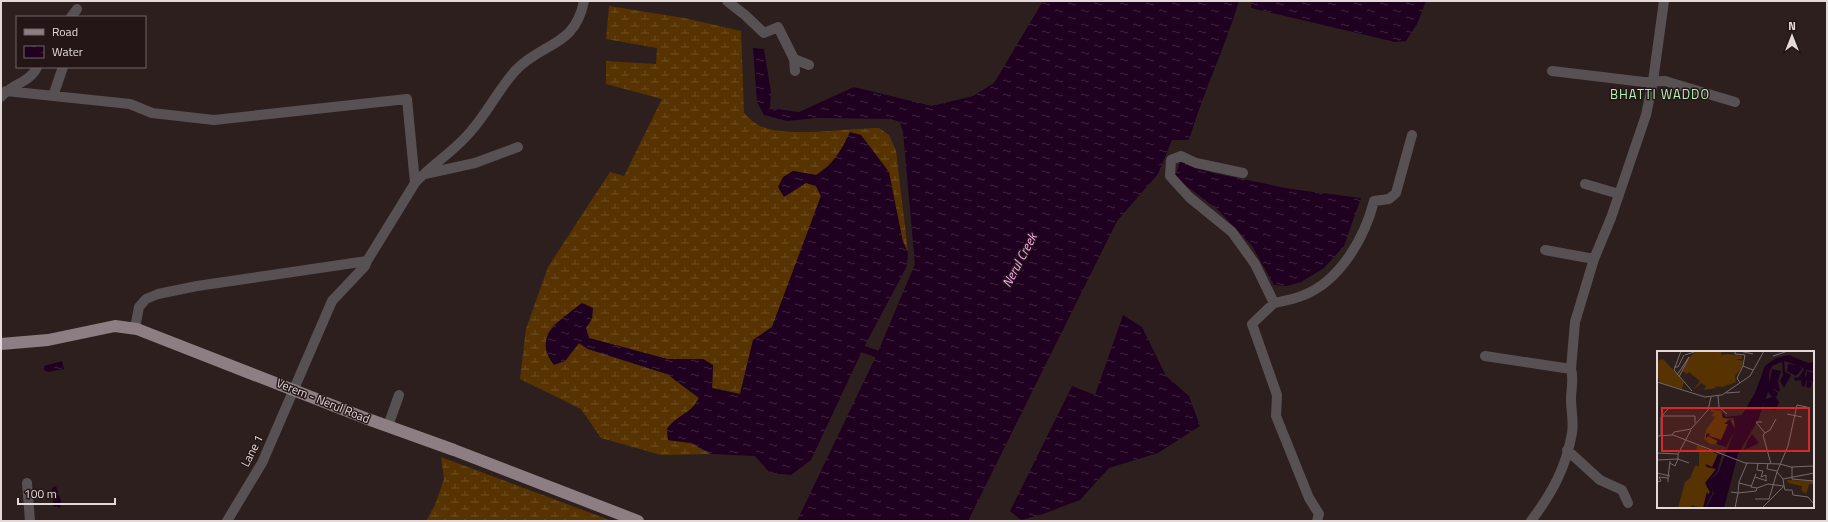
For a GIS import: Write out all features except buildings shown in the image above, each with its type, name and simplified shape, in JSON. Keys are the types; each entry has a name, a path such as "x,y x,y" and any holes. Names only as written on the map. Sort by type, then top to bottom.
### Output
{"main road":[{"name":"Verem - Nerul Road","path":"1,344 48,340 116,326 135,328 638,521"}],"street":[{"name":"Lane 1","path":"227,521 262,463 295,390 324,316 332,301 365,266 415,182 422,174 460,145 472,131 516,70 526,61 555,44 576,26 584,1"},
{"path":"727,1 746,15 764,33 778,28 794,59 795,71"},
{"path":"1531,521 1551,495 1564,465 1572,432 1571,398 1573,374 1571,369 1575,322 1594,259 1611,218 1646,115 1653,81 1664,1"},
{"path":"72,16 77,9"},
{"path":"794,59 809,65"},
{"path":"3,94 35,73 38,68"},
{"path":"53,96 63,68"},
{"path":"1552,71 1644,82 1665,81 1735,102"},
{"path":"3,94 53,96 130,104 152,113 214,120 407,99 415,182"},
{"path":"1318,521 1319,514 1309,498 1276,416 1278,396 1252,324 1274,303 1304,295 1329,280 1342,268 1369,221 1374,201 1390,199 1396,193 1412,135"},
{"path":"422,174 476,163 518,147"},
{"path":"1243,173 1196,163 1181,156 1172,160 1170,173 1174,182 1232,232 1256,264 1274,303"},
{"path":"1585,184 1619,194"},
{"path":"1545,250 1594,259"},
{"path":"135,328 139,307 146,299 158,294 197,286 367,261"},
{"path":"1485,356 1571,369"},
{"path":"388,426 399,395"},
{"path":"1567,450 1600,480 1622,490 1628,503"},
{"path":"27,483 30,521"}],"green space":[{"path":"609,6 684,18 741,31 744,113 758,125 769,129 799,132 879,128 889,135 896,151 908,252 850,132 836,156 828,166 816,175 793,171 806,183 816,186 821,196 772,327 753,340 740,394 712,388 713,366 703,359 667,359 589,338 586,328 592,319 582,303 554,325 547,334 565,361 579,343 588,349 667,374 699,398 688,411 667,429 668,440 691,443 711,454 661,455 601,438 581,409 520,379 526,329 548,267 610,172 624,176 662,99 606,84 606,61 656,64 657,48 606,39"},
{"path":"441,457 612,521 426,521 435,505 444,479"}],"water":[{"name":"Nerul Creek","path":"1043,1 1239,1 1189,140 1172,140 1158,174 1117,221 968,521 797,521 877,354 915,264 903,132 900,122 891,119 817,118 787,121 764,115 757,102 753,48 764,49 771,92 770,108 799,112 854,87 932,106 973,96 994,83"},
{"path":"1251,1 1426,1 1417,24 1406,41 1395,42 1251,8"},
{"path":"850,132 861,135 889,172 903,242 908,252 907,266 863,349 811,460 791,475 770,473 755,456 711,454 691,443 668,440 667,429 675,420 692,408 699,398 667,374 588,349 579,343 565,361 554,365 548,355 546,345 547,337 558,322 582,303 593,308 592,319 586,328 589,338 667,359 703,359 713,365 712,388 740,394 753,340 772,327 821,196 816,186 806,183 784,197 778,187 783,177 793,171 816,175 822,171 832,162"},
{"path":"1180,162 1213,173 1291,189 1361,198 1344,246 1324,268 1301,282 1287,286 1274,285 1252,246 1219,211 1175,177"},
{"path":"1123,315 1142,327 1166,376 1189,396 1200,426 1158,453 1109,468 1080,500 1043,514 1021,520 1010,511 1072,386 1095,395"},
{"path":"62,361 64,369 48,372 44,370 44,366"},
{"path":"56,486 61,501 60,508 53,506 52,488"}],"waterway":[{"path":"863,349 877,354"}],"district":[{"name":"BHATTI WADDO","path":"1660,94"}]}
